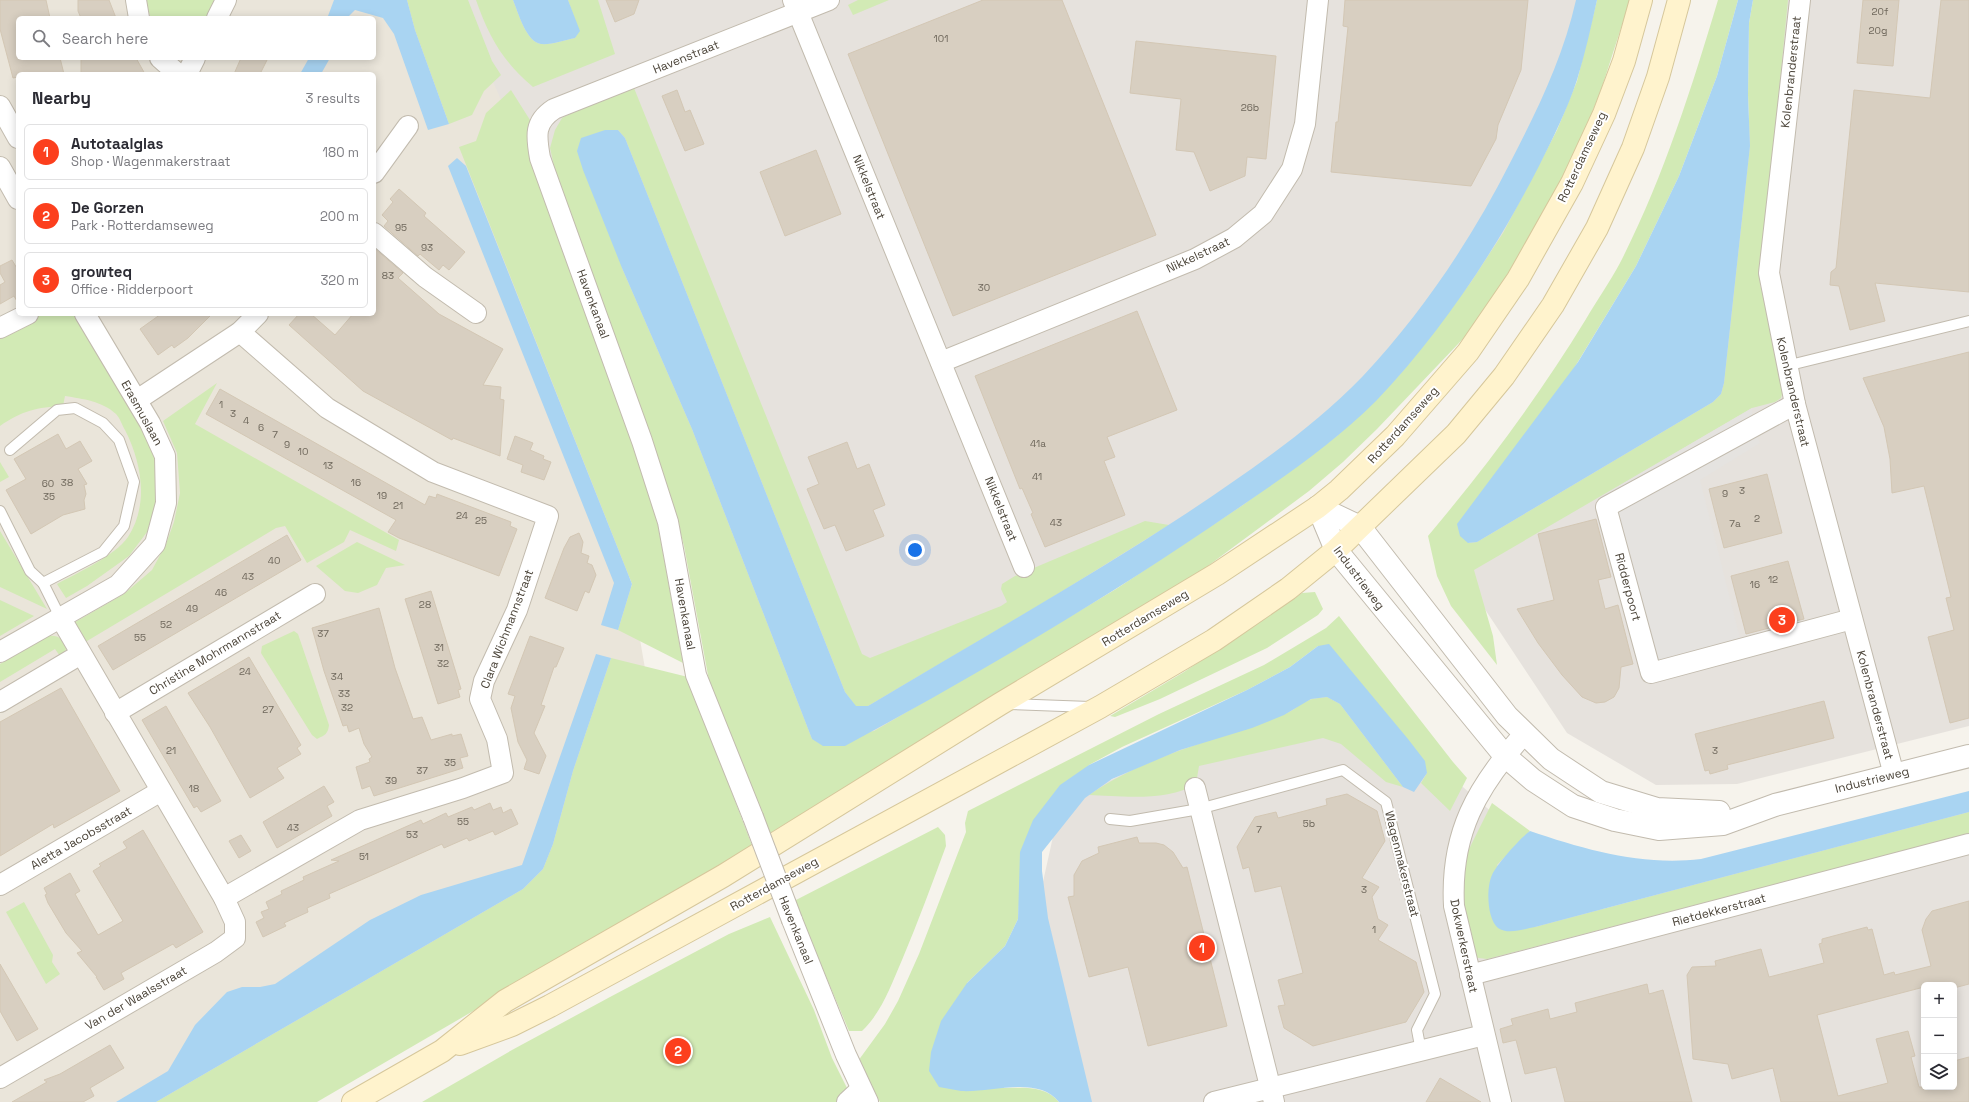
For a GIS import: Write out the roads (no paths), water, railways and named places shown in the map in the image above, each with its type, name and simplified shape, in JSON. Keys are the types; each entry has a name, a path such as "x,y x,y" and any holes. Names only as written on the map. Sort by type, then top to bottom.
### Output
{"main road":[{"name":"Rotterdamseweg","path":"353,1102 442,1051 505,1001 723,876 1000,704 1217,574 1318,507 1367,464 1395,436 1468,352 1518,279 1572,183 1604,114 1624,61 1641,0"},
{"name":"Rotterdamseweg","path":"442,1051 512,1025 550,1006 1100,707 1214,640 1288,589 1336,550 1456,434 1504,376 1553,304 1597,228 1633,148 1658,78 1679,0"}],"street":[{"path":"136,0 139,16"},
{"path":"218,16 226,0"},
{"name":"Havenstraat","path":"544,116 554,109 795,6 829,0"},
{"name":"Nikkelstraat","path":"940,362 1195,259 1234,238 1263,214 1292,170 1305,124 1318,0"},
{"name":"Kolenbranderstraat","path":"1800,0 1769,273 1786,366 1795,404 1894,775"},
{"name":"Nikkelstraat","path":"795,6 1024,566"},
{"path":"162,60 176,72"},
{"path":"187,72 194,60"},
{"path":"0,106 16,134"},
{"name":"Havenkanaal","path":"544,116 539,125 538,143 540,158 642,441 668,522 696,676 753,817 859,1098"},
{"path":"376,170 408,126"},
{"path":"0,168 16,195"},
{"path":"376,235 425,277 476,313"},
{"path":"0,328 24,316"},
{"name":"Erasmuslaan","path":"0,652 118,585 155,544 166,503 165,456 150,423 86,316"},
{"path":"137,400 240,332 256,316"},
{"name":"Clara Wichmannstraat","path":"224,898 360,820 463,788 503,773 497,739 480,699 484,681 517,610 548,516 433,472 333,412 240,332"},
{"name":"Ridderpoort","path":"1795,404 1606,507 1608,515 1651,673 1852,619"},
{"name":"Industrieweg","path":"1318,507 1360,527 1507,716 1551,759 1601,792 1657,809 1721,812 1776,805"},
{"name":"Industrieweg","path":"1318,507 1336,550 1504,756 1534,780 1574,806 1615,820 1659,829 1723,824 1776,805 1969,756"},
{"name":"Christine Mohrmannstraat","path":"115,713 315,594"},
{"path":"60,617 224,898"},
{"path":"0,702 81,654"},
{"name":"Dokwerkerstraat","path":"1501,1102 1454,906 1452,881 1457,849 1471,808 1504,756 1524,734"},
{"path":"1195,788 1199,809 1273,1095"},
{"name":"Aletta Jacobsstraat","path":"0,885 161,791"},
{"name":"Rietdekkerstraat","path":"1470,975 1969,844"},
{"name":"Van der Waalsstraat","path":"0,1078 216,952 235,938 235,922 224,898"},
{"path":"1214,1102 1273,1095 1421,1051 1484,1035"}],"lane":[{"path":"1786,366 1969,321"},
{"path":"10,450 57,410 75,408 103,422 119,440 134,482 124,526 103,552 43,583"},
{"path":"0,511 30,571 43,583 60,617"},
{"path":"1000,704 1100,707"},
{"name":"Wagenmakerstraat","path":"1110,819 1130,821 1199,809 1343,770 1386,802 1435,994 1417,1030 1421,1051"}],"water":[{"path":"334,0 407,0 415,30 449,124 428,130 394,34 383,18 355,10 349,16 328,16"},
{"path":"513,0 568,0 580,31 575,38 549,44 541,44 536,42 531,38 523,26"},
{"path":"1576,0 1597,0 1577,80 1555,134 1505,229 1466,290 1423,347 1376,401 1337,436 1274,484 1165,557 1030,642 845,746 823,746 812,739 692,429 622,268 583,170 577,151 581,138 605,130 618,130 625,138 845,692 856,706 868,706 1069,587 1187,513 1256,466 1301,432 1323,414 1363,376 1385,352 1444,275 1462,248 1495,192 1530,124 1557,63 1571,22"},
{"path":"1738,0 1753,0 1749,23 1748,95 1750,146 1724,383 1721,394 1713,402 1477,542 1468,543 1460,536 1457,524 1578,362 1636,266 1679,176 1717,76"},
{"path":"308,60 329,60 322,72 301,72"},
{"path":"457,158 466,166 632,584 618,630 601,625 614,583 448,166"},
{"path":"1329,644 1425,761 1427,773 1414,792 1403,787 1340,704 1327,697 1311,699 1284,715 1252,728 1180,750 1112,779 1085,798 1042,852 1042,871 1048,918 1092,1102 1059,1102 1050,1094 1039,1089 1027,1087 961,1091 939,1087 929,1071 931,1052 941,1021 967,983 1005,946 1018,919 1020,852 1033,820 1060,785 1089,765 1247,690 1290,667 1318,646"},
{"path":"596,654 611,658 573,771 553,844 543,869 523,889 156,1102 116,1102 168,1071 195,1025 227,992 242,987 260,987 275,984 370,920 421,895 522,865"},
{"path":"1969,791 1969,812 1535,927 1516,931 1502,930 1494,924 1490,911 1488,895 1490,881 1494,870 1530,831 1614,855 1657,860 1679,861 1701,859"}],"place":[{"name":"growteq","path":"1782,620"},
{"name":"Autotaalglas","path":"1202,948"},
{"name":"De Gorzen","path":"678,1051"}]}
